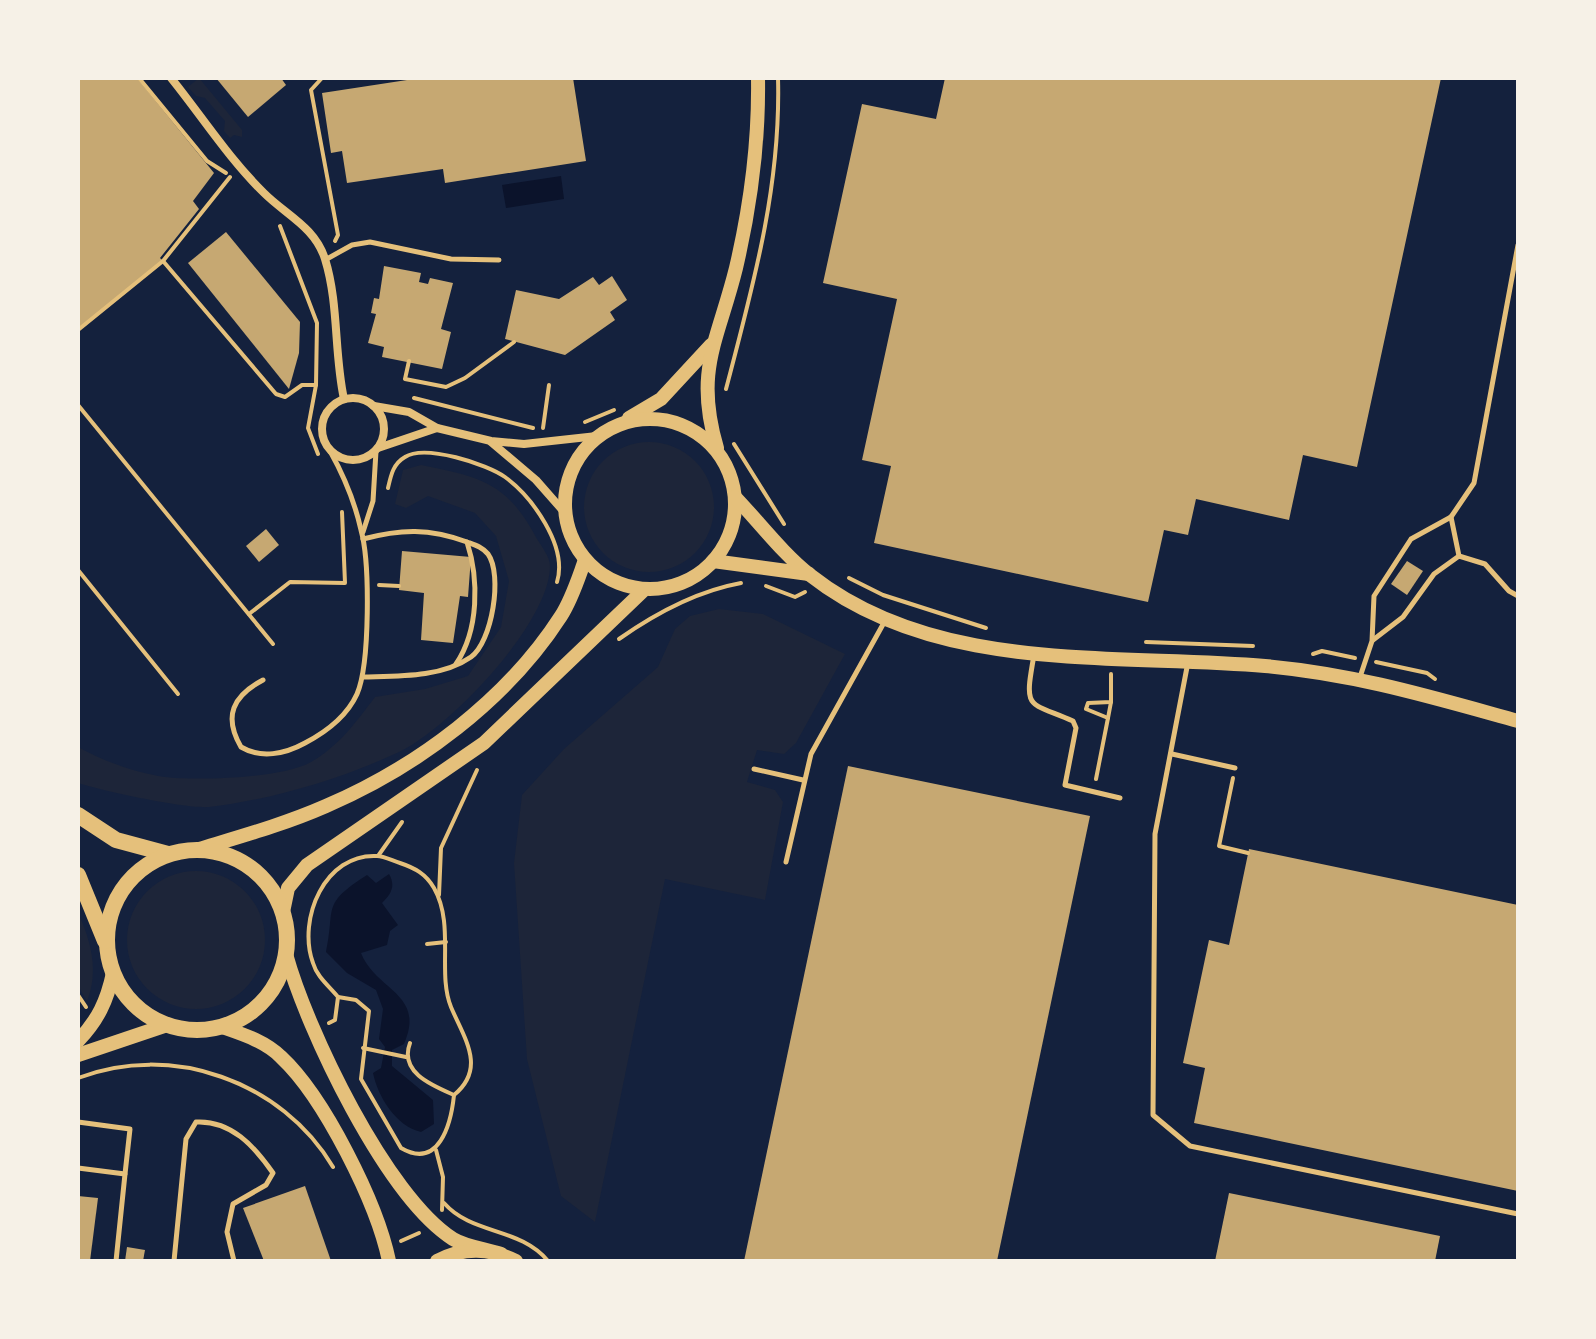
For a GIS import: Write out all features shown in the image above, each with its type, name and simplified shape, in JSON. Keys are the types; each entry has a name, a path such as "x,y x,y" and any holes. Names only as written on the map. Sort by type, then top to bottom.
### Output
{"main road":[{"path":"78,815 116,840 168,854"},
{"path":"78,875 107,946 113,973 126,996 145,1013 167,1025 194,1030 222,1027 245,1016 264,1000 278,979 286,954 283,912 273,890 257,872 237,859 199,849 168,854 142,868 122,890 110,916 107,946"}],"street":[{"path":"171,78 263,192 316,238 325,260 344,399"},
{"path":"711,345 661,399 620,415 597,436 577,458 566,484 565,513 571,538 585,560 602,575 623,585 645,589 682,582 713,561 726,542 734,520 735,497 730,473 719,452 705,396 711,345 736,267 745,218 758,78"},
{"path":"437,428 353,460 330,451 322,435 324,417 344,399 360,399 374,406 409,412 437,428 491,441 524,444 597,436"},
{"path":"374,406 383,422 377,449"},
{"path":"620,415 675,422 699,433 719,452"},
{"path":"491,441 536,480 565,513"},
{"path":"735,497 809,574 848,600 887,618 974,646 1034,654 1188,661 1360,677 1518,721"},
{"path":"199,849 327,806 385,776 454,731 505,684 542,641 561,616 585,560"},
{"path":"713,561 809,574"},
{"path":"283,912 288,888 307,865 484,743 645,589"},
{"path":"286,954 298,998 344,1097 395,1177 454,1240 516,1261"},
{"path":"78,1041 94,1024 106,1002 113,973"},
{"path":"78,1055 167,1025"},
{"path":"222,1027 267,1046 300,1076 329,1122 383,1232 387,1254"},
{"path":"437,1261 466,1250 501,1254"}],"lane":[{"path":"325,260 352,245 370,242 451,259 499,260"},
{"path":"1360,677 1372,641 1374,596 1411,539 1451,517 1474,483 1518,245"},
{"path":"362,536 373,501 377,449"},
{"path":"263,680 240,694 234,702 230,724 241,747 260,755 299,747 334,725 357,695 363,677 368,650 362,536 342,473 330,451"},
{"path":"1451,517 1459,556"},
{"path":"362,536 397,530 430,530 467,542 489,555 495,581 488,635 473,656 455,666 433,672 363,677"},
{"path":"455,666 468,643 476,570 467,542"},
{"path":"1459,556 1485,564 1518,596"},
{"path":"1372,641 1403,617 1434,574 1459,556"},
{"path":"786,862 811,754 887,618"},
{"path":"1034,654 1028,687 1032,703 1043,712 1073,721 1076,728 1065,785 1120,798"},
{"path":"1188,661 1155,834 1153,1115 1190,1146 1518,1214"},
{"path":"1172,754 1235,768"},
{"path":"754,769 803,780"},
{"path":"174,1261 186,1139 196,1122 214,1121 252,1143 273,1173 266,1185 233,1204 227,1232 234,1261"},
{"path":"78,1122 130,1129 116,1261"},
{"path":"78,1168 125,1174"}],"path":[{"path":"139,78 207,161 230,177 239,188"},
{"path":"322,78 311,90 338,235 325,260"},
{"path":"78,330 163,261 230,177"},
{"path":"275,219 302,277 306,301 317,323 316,385 308,428 312,444 326,464"},
{"path":"163,261 276,394 285,397 302,385 316,385"},
{"path":"409,361 405,379 446,387 465,378 514,342"},
{"path":"723,398 731,369"},
{"path":"543,428 549,385"},
{"path":"402,395 549,428"},
{"path":"78,405 273,644"},
{"path":"579,424 620,415"},
{"path":"731,436 742,460 790,531"},
{"path":"388,488 393,468 406,456 416,453 460,459 502,475 534,510 555,545 559,559 554,591"},
{"path":"249,614 290,582 345,583 342,505"},
{"path":"78,570 178,694"},
{"path":"839,573 883,595 932,613 996,630"},
{"path":"612,644 659,613 724,586 743,583"},
{"path":"756,584 795,597"},
{"path":"1141,642 1261,647"},
{"path":"1301,652 1322,651 1427,673 1446,683"},
{"path":"1102,794 1105,781 1095,778 1111,702 1111,657"},
{"path":"1108,718 1086,709 1088,703 1111,702"},
{"path":"465,778 487,761"},
{"path":"1235,768 1219,846 1248,853"},
{"path":"387,1254 434,1221 444,1203 443,1177 436,1150 448,1127 454,1095 466,1083 472,1063 466,1036 448,998 446,942 439,898 441,848 477,770"},
{"path":"378,856 406,817"},
{"path":"436,1150 421,1154 401,1148 363,1088 360,1068 369,1011 356,1000 338,997 320,978 313,963 308,928 313,907 330,875 341,864 378,856 416,869 425,876 439,898"},
{"path":"427,944 446,942"},
{"path":"313,1026 335,1020 338,997"},
{"path":"404,1056 410,1043"},
{"path":"363,1048 404,1056 417,1074 454,1095"},
{"path":"78,1078 127,1065 173,1065 233,1080 283,1108 309,1133 338,1177"},
{"path":"444,1203 471,1223 531,1245 548,1261"}],"shaded area":[{"path":"199,78 242,130 242,137 234,135 230,138 224,131 225,121 205,98 196,96 188,87"},
{"path":"561,176 564,199 506,208 502,185"},
{"path":"649,442 674,447 695,461 709,482 714,507 709,532 695,553 674,567 649,572 624,567 603,553 589,532 584,507 589,482 603,461 624,447"},
{"path":"421,465 476,479 503,494 526,520 549,559 546,589 534,616 494,671 470,697 445,720 401,751 307,786 233,804 209,807 182,805 78,783 78,747 120,766 165,777 198,779 281,772 321,756 339,741 375,697 425,689 468,676 501,627 509,581 496,536 475,513 428,496 406,508 395,504 403,470"},
{"path":"719,609 763,614 845,654 796,743 784,754 757,750 747,782 775,790 783,802 765,900 665,879 595,1222 561,1196 527,1059 514,863 522,795 564,749 658,667 675,629 690,616"},
{"path":"196,871 222,876 245,891 260,914 265,940 260,966 245,989 222,1004 196,1009 170,1004 147,989 132,966 127,940 132,914 147,891 170,876"},
{"path":"389,874 392,890 382,903 398,925 390,931 387,945 361,953 368,966 404,1003 409,1014 404,1044 392,1050 392,1066 433,1100 434,1124 421,1132 396,1117 375,1082 373,1073 381,1068 385,1047 379,1039 383,1009 376,990 347,973 326,952 333,908 342,893 367,875 376,883"},
{"path":"78,913 92,956 91,990 87,1001 78,986"}],"building":[{"path":"78,78 137,78 214,173 193,201 199,209 160,258 163,261 78,330"},
{"path":"216,78 281,78 286,85 248,117"},
{"path":"420,78 573,78 586,161 445,183 443,169 347,183 342,151 331,153 322,93"},
{"path":"945,78 1441,78 1357,467 1303,455 1289,520 1196,499 1188,535 1164,530 1148,602 874,543 891,466 862,460 897,299 823,283 862,104 936,119"},
{"path":"226,232 300,322 299,353 289,389 188,263"},
{"path":"384,266 421,273 419,282 428,284 430,278 453,283 441,329 451,332 442,369 382,357 384,347 368,343 376,314 371,313 374,298 379,299"},
{"path":"612,276 627,300 610,312 615,320 565,355 505,339 516,290 559,299 593,277 599,285"},
{"path":"266,529 279,545 259,562 246,546"},
{"path":"402,551 471,557 468,597 460,596 453,643 421,640 424,593 399,590"},
{"path":"1407,561 1423,571 1407,595 1391,584"},
{"path":"848,766 1090,816 997,1261 744,1261"},
{"path":"1249,849 1518,905 1518,1191 1194,1123 1205,1068 1183,1063 1209,940 1229,945"},
{"path":"305,1186 331,1261 264,1261 243,1208"},
{"path":"1229,1193 1440,1236 1435,1261 1215,1261"},
{"path":"78,1196 98,1198 90,1261 78,1261"},
{"path":"127,1247 145,1250 143,1261 125,1261"}]}
